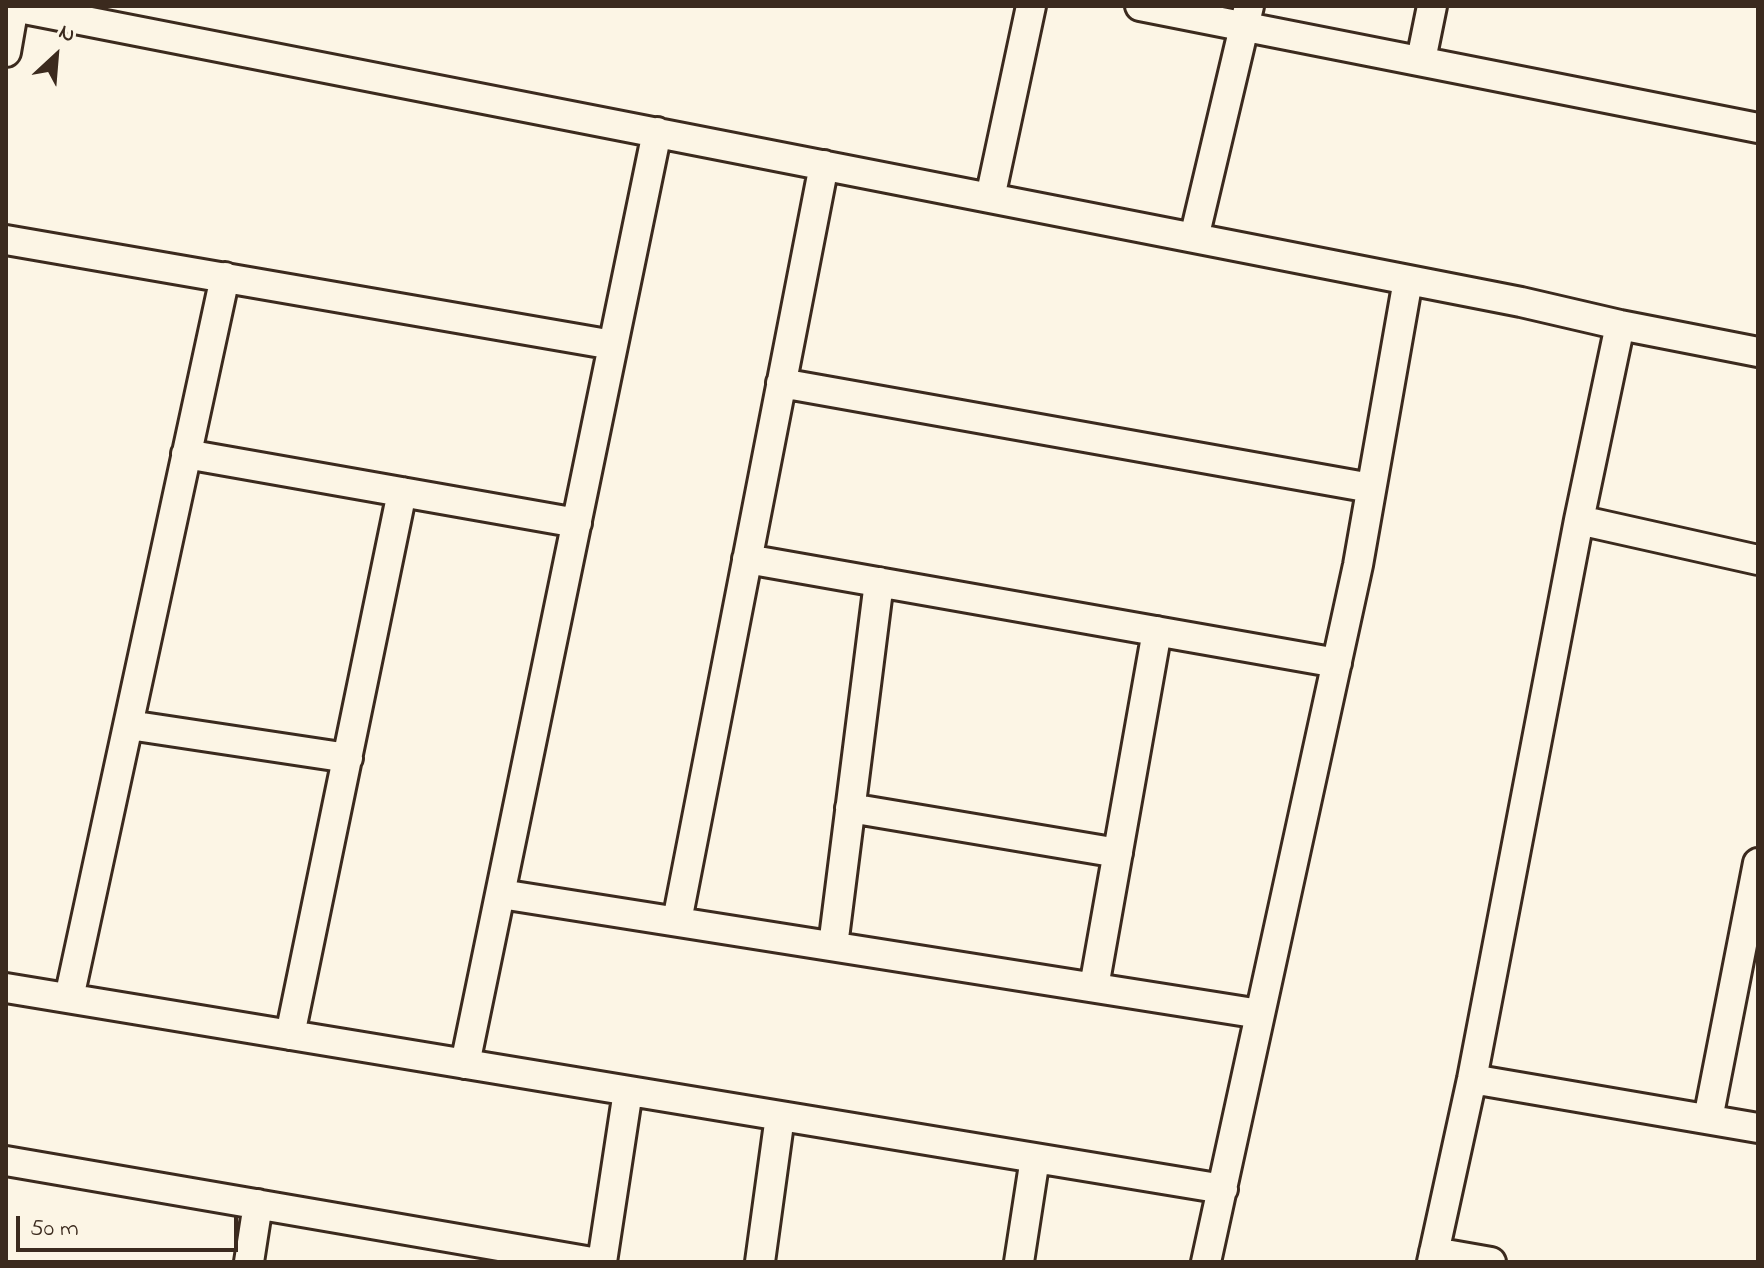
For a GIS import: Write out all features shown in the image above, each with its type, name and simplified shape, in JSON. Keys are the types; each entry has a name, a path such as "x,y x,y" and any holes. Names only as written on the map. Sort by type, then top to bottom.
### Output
{"street":[{"path":"6,52 14,6 1521,302 1758,352"},
{"path":"990,198 1031,6"},
{"path":"1140,6 1246,16 1421,60 1758,128"},
{"path":"1421,60 1432,6"},
{"path":"1194,238 1246,16"},
{"path":"465,1064 657,132"},
{"path":"677,921 824,165"},
{"path":"6,240 613,345"},
{"path":"69,998 225,277"},
{"path":"1206,1262 1358,565 1408,280"},
{"path":"1491,1262 1433,1257 1472,1079 1579,520 1620,325"},
{"path":"781,383 1371,488"},
{"path":"186,454 577,523"},
{"path":"290,1035 402,492"},
{"path":"1579,520 1758,560"},
{"path":"747,559 1337,663"},
{"path":"833,946 879,582"},
{"path":"1094,987 1157,631"},
{"path":"129,725 348,758"},
{"path":"850,808 1118,853"},
{"path":"1708,1119 1748,965 1758,863"},
{"path":"501,894 1260,1014"},
{"path":"6,988 1223,1189"},
{"path":"1472,1079 1758,1128"},
{"path":"602,1262 628,1091"},
{"path":"760,1262 780,1116"},
{"path":"1019,1262 1035,1158"},
{"path":"6,1161 258,1204 440,1249 592,1262"},
{"path":"249,1262 258,1204"}]}
